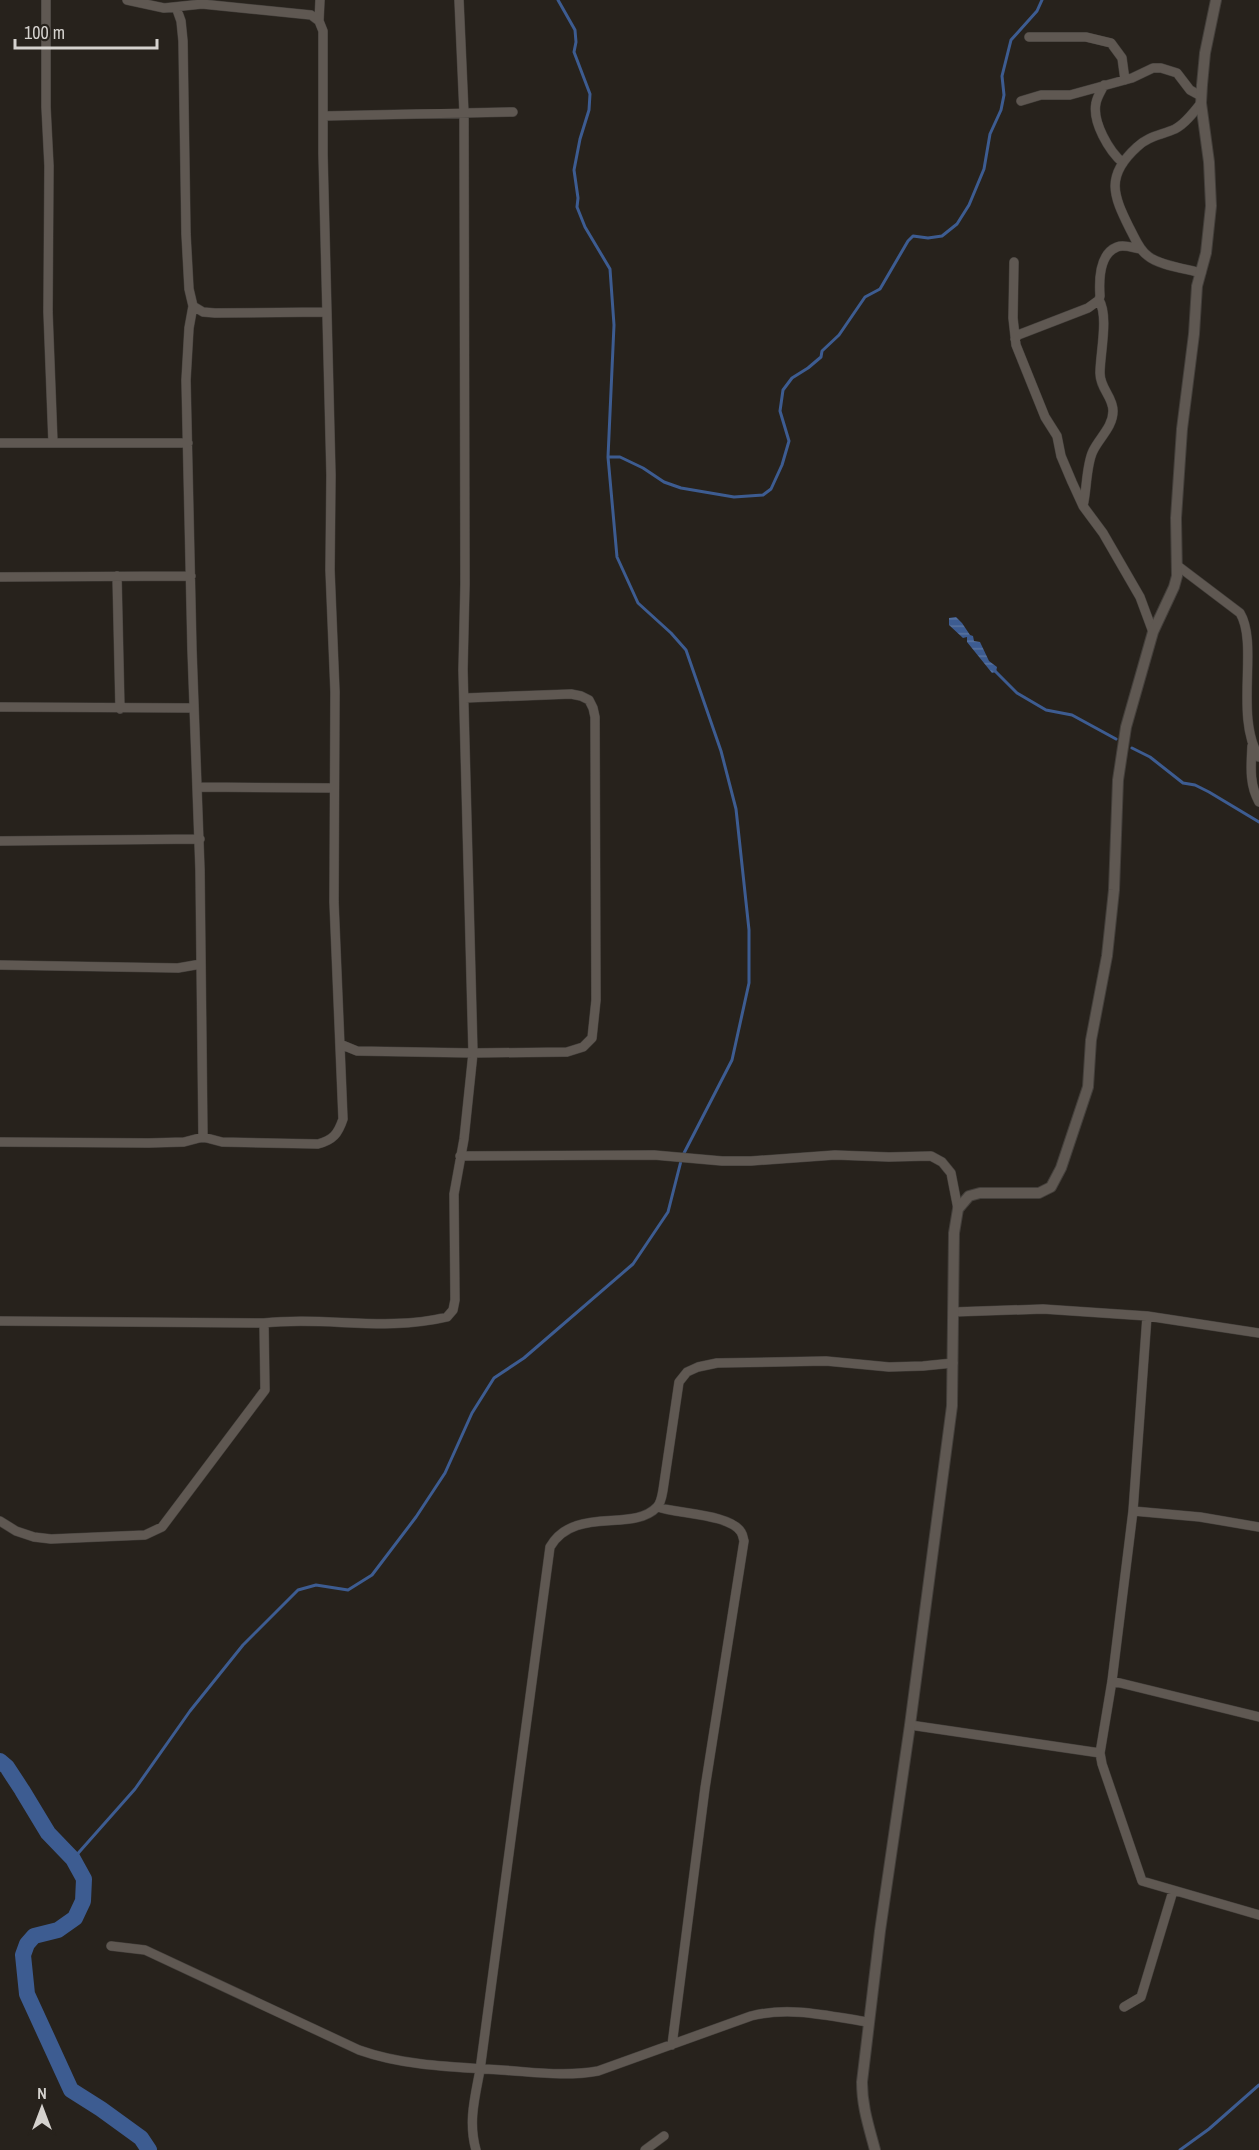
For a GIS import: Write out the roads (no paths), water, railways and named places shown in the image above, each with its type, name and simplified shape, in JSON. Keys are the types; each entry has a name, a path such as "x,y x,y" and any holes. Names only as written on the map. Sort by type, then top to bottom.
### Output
{"street":[{"path":"46,0 49,166 48,312 53,443"},
{"path":"128,0 164,8 202,4 292,12 311,15 319,21"},
{"path":"0,1142 161,1143 184,1142 202,1137 222,1142 318,1144 330,1141 339,1131 343,1119 334,902 335,692 330,570 331,475 326,312 323,32 319,21 320,0"},
{"path":"0,1321 264,1323 304,1320 392,1325 447,1317 453,1310 456,1289 454,1194 464,1139 473,1053 463,670 465,584 464,113 459,0"},
{"path":"958,1209 969,1196 980,1193 1039,1193 1051,1187 1061,1168 1084,1101 1091,1040 1107,956 1114,890 1119,780 1124,740 1153,632 1174,587 1178,566 1176,518 1182,429 1194,334 1197,286 1206,253 1211,198 1201,100 1205,53 1216,0"},
{"path":"176,7 181,21 183,41 186,234 189,289 193,306 189,328 186,380 194,708 200,839 202,1137"},
{"path":"1029,37 1086,37 1111,43 1122,58 1125,80"},
{"path":"1021,101 1041,95 1070,95 1139,76 1153,68 1170,69 1182,78 1201,100"},
{"path":"1104,86 1096,103 1096,118 1109,148 1123,163"},
{"path":"1201,100 1176,128 1153,136 1137,146 1117,174 1114,189 1117,203 1141,249 1148,257 1201,273"},
{"path":"324,116 513,111"},
{"path":"1083,506 1093,451 1108,427 1113,411 1112,404 1100,382 1101,270 1110,251 1124,246 1141,249"},
{"path":"1014,262 1015,339 1045,417 1057,436 1061,456 1083,506 1140,597 1153,632"},
{"path":"1015,339 1018,335 1088,308 1099,300"},
{"path":"193,306 203,312 214,313 326,312"},
{"path":"0,443 188,443"},
{"path":"1178,566 1240,613 1247,624 1250,640 1251,781 1253,792 1259,802"},
{"path":"117,576 120,709"},
{"path":"0,577 191,576"},
{"path":"340,1044 357,1051 567,1052 583,1047 592,1038 597,1000 596,754 593,708 588,700 581,696 465,698"},
{"path":"0,707 194,708"},
{"path":"1252,743 1259,757"},
{"path":"198,787 334,788"},
{"path":"0,841 200,839"},
{"path":"0,965 65,964 178,968 201,964"},
{"path":"460,1156 654,1155 722,1161 835,1155 931,1156 942,1162 951,1173 958,1209 954,1233 952,1406 868,2022 862,2100 875,2150"},
{"path":"953,1312 1043,1309 1147,1316 1259,1333"},
{"path":"1147,1316 1133,1511 1112,1681 1100,1754 1142,1881 1259,1915"},
{"path":"0,1521 16,1531 34,1537 51,1539 145,1535 162,1527 265,1390 264,1323"},
{"path":"476,2150 471,2134 472,2113 480,2070 550,1547 555,1538 571,1527 633,1518 651,1512 658,1506 663,1490 679,1382 687,1372 698,1367 717,1363 804,1360 889,1367 953,1363"},
{"path":"658,1506 672,1512 729,1522 741,1532 744,1541 705,1788 672,2045"},
{"path":"1133,1511 1259,1527"},
{"path":"1112,1681 1259,1717"},
{"path":"910,1725 1100,1754"},
{"path":"1125,2007 1142,1997 1173,1891"},
{"path":"111,1946 145,1950 275,2012 378,2057 480,2070 579,2075 598,2071 769,2011 805,2012 868,2022"},
{"path":"645,2150 663,2136"}],"water":[{"path":"956,617 973,636 974,641 980,642 989,661 997,667 996,672 992,673 967,642 967,637 963,638 949,625 949,618"}],"waterway":[{"path":"73,1859 135,1789 190,1711 243,1645 298,1590 316,1585 348,1590 372,1575 416,1517 445,1473 472,1413 494,1378 524,1358 633,1264 668,1212 682,1157 732,1060 749,983 749,930 736,809 721,751 686,650 638,603 617,557 608,457 614,325 610,269 585,227 577,207 574,170 589,110 590,94 574,52 575,30 558,0"},
{"path":"608,457 620,457 664,482 681,488 734,497 763,495 771,489 782,465 789,441 780,411 783,390 792,378 821,357 822,351 839,335 865,297 880,289 913,236 928,238 942,236 957,224 969,205 984,169 990,134 1001,110 1004,95 1002,76 1011,40 1037,11 1042,0"},
{"path":"993,669 1017,693 1046,710 1072,715 1116,739"},
{"path":"1132,748 1150,757 1183,783 1195,785 1209,792 1259,822"},
{"path":"0,1761 7,1767 48,1833 73,1859 84,1879 83,1901 75,1918 58,1930 34,1936 27,1944 23,1955 27,1994 71,2090 141,2138 149,2150"},
{"path":"1180,2150 1209,2129 1259,2085"}]}
